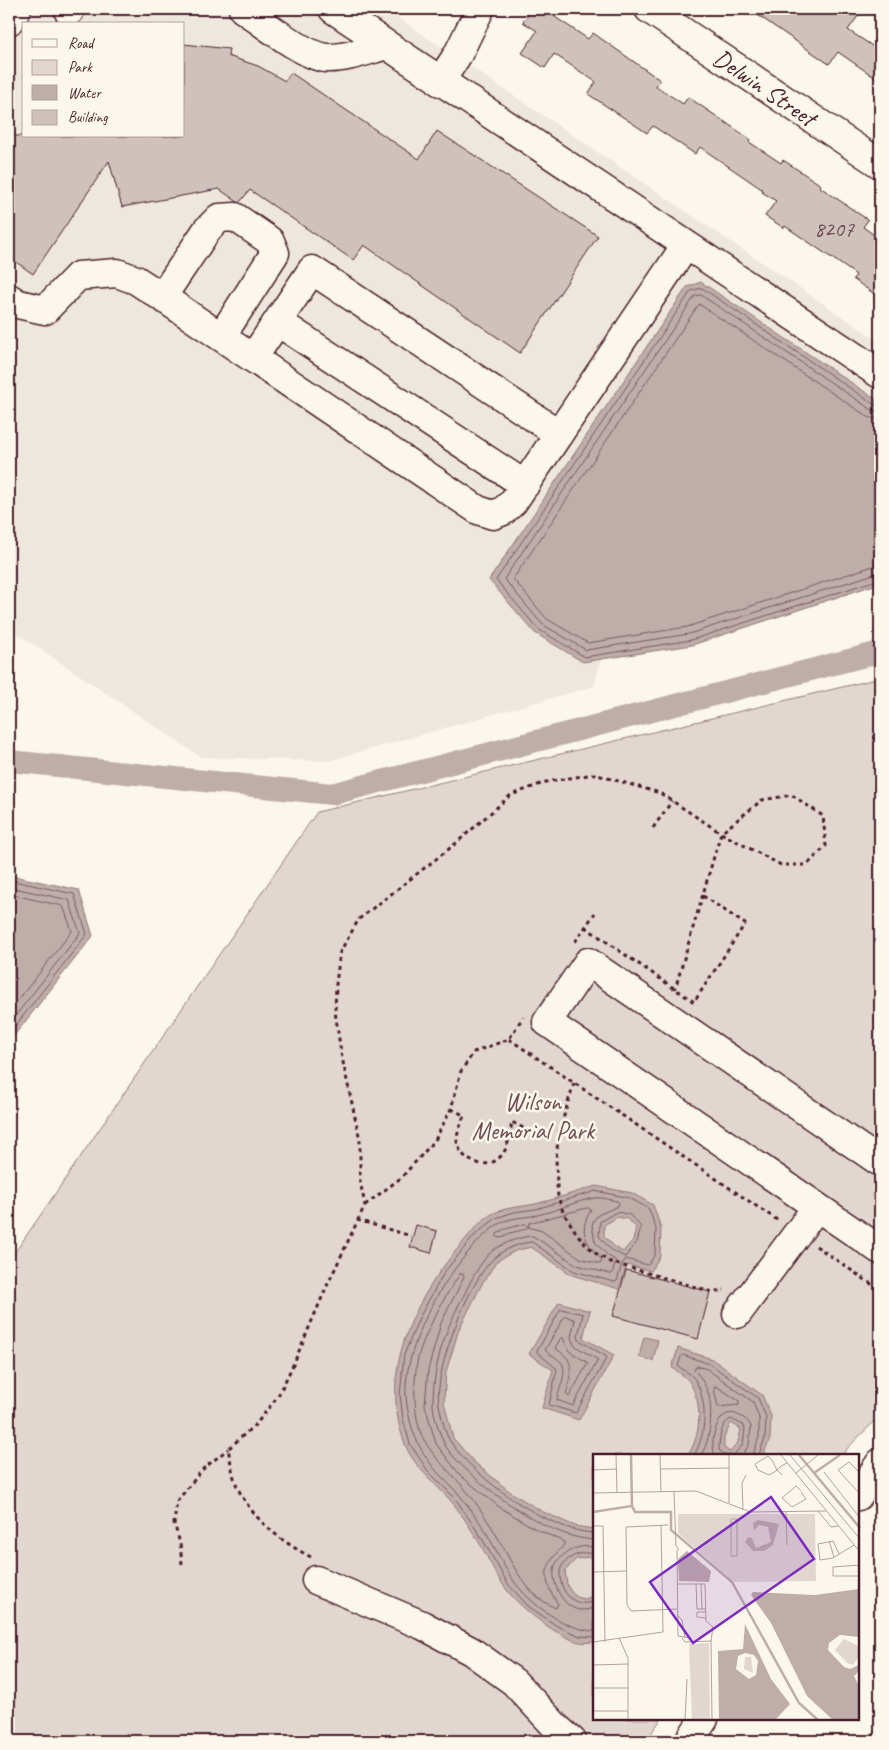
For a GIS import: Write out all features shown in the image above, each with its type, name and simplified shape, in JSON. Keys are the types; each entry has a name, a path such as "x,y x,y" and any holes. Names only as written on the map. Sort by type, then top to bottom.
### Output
{"street":[{"path":"9,20 16,9"},
{"path":"243,9 308,53 325,58 342,56 387,45"},
{"path":"332,9 880,374"},
{"path":"440,82 458,54 480,9"},
{"name":"Delwin Street","path":"649,9 880,164"},
{"path":"162,296 207,230 219,218 235,217 270,242 275,253 221,337"},
{"path":"9,298 18,304 45,310 78,276 117,273 136,280 478,510 493,515 503,511 513,502 525,486 686,245"},
{"path":"253,358 312,270 559,434"},
{"path":"278,322 525,486"},
{"path":"880,1162 588,962 547,1022 880,1250"},
{"path":"737,1314 817,1207"},
{"path":"859,1494 880,1463"},
{"path":"316,1580 422,1625 470,1651 514,1682 557,1728 572,1741"},
{"path":"689,1741 703,1720"}],"path":[{"path":"365,1206 360,1181 360,1140 341,1053 335,1011 340,952 359,919 454,845 511,795 546,782 594,774 660,793 721,833 781,865 807,865 826,846 823,816 792,795 762,800 721,833 675,988"},
{"path":"653,828 672,801"},
{"path":"585,927 694,1002 744,924 703,896"},
{"path":"182,1564 180,1543 174,1523 177,1501 203,1470 257,1423 278,1396 365,1206 402,1176 435,1140 451,1109 461,1070 474,1052 509,1038 880,1290"},
{"path":"574,1083 559,1132 556,1158 558,1196 564,1212 577,1234 592,1251 610,1262 629,1269 713,1292 732,1289 753,1276 761,1281"},
{"path":"451,1109 464,1115 457,1139 459,1150 465,1158 476,1163 487,1165 502,1155 508,1143 512,1122 525,1129"},
{"path":"357,1220 411,1236"},
{"path":"228,1449 236,1485 249,1508 292,1548 323,1563 316,1580"}],"shaded area":[{"path":"9,9 385,9 880,342 880,402 702,282 583,662 601,659 594,686 328,761 201,757 9,628"}],"green space":[{"name":"Wilson Memorial Park","path":"880,678 880,1414 843,1454 593,1454 593,1720 660,1720 646,1741 9,1741 9,1261 317,812"}],"water":[{"path":"701,282 880,402 880,583 692,645 583,662 535,633 489,580 687,287"},
{"path":"9,875 79,890 93,936 9,1042"},
{"path":"596,1186 632,1193 653,1205 661,1228 660,1256 651,1271 627,1265 619,1289 572,1275 531,1247 515,1251 497,1261 483,1282 459,1329 446,1372 444,1402 453,1438 474,1462 509,1491 541,1511 575,1526 593,1529 593,1561 589,1557 576,1559 565,1571 567,1584 575,1595 583,1599 593,1594 593,1642 579,1642 559,1634 527,1611 510,1594 496,1574 461,1513 413,1460 405,1444 398,1417 396,1391 398,1365 405,1339 415,1314 442,1268 475,1228 489,1215 509,1208 543,1202","holes":["618,1217 627,1219 636,1227 633,1240 623,1252 604,1236 604,1225"]},
{"path":"559,1302 590,1311 583,1338 614,1355 579,1420 542,1408 553,1370 529,1354"},
{"path":"644,1337 658,1340 653,1361 639,1357"},
{"path":"678,1348 712,1359 762,1395 771,1416 770,1439 763,1454 688,1454 696,1438 699,1410 694,1391 689,1381 672,1368","holes":["731,1423 741,1429 738,1442 730,1452 724,1448 724,1438"]}],"building":[{"path":"532,9 543,9 588,39 593,33 660,80 656,86 683,104 688,97 750,139 749,142 781,163 783,160 868,220 863,227 880,239 880,298 853,279 856,275 845,267 785,226 784,228 765,216 776,201 762,192 763,190 700,147 695,154 653,126 647,133 588,94 596,82 554,54 545,68 522,53 537,31 523,22"},
{"path":"749,9 863,9 848,30 880,51 880,81 838,52 829,64"},
{"path":"185,44 229,49 228,56 258,66 285,81 291,73 419,159 437,131 598,236 520,353 364,245 353,260 250,190 239,203 219,189 122,207 109,161 33,274 9,257 9,136 22,136 22,138 185,138"},
{"path":"416,1225 437,1231 431,1253 410,1247"},
{"path":"626,1270 710,1292 698,1339 613,1316"}],"waterway":[{"path":"9,761 332,794 880,652"}]}
